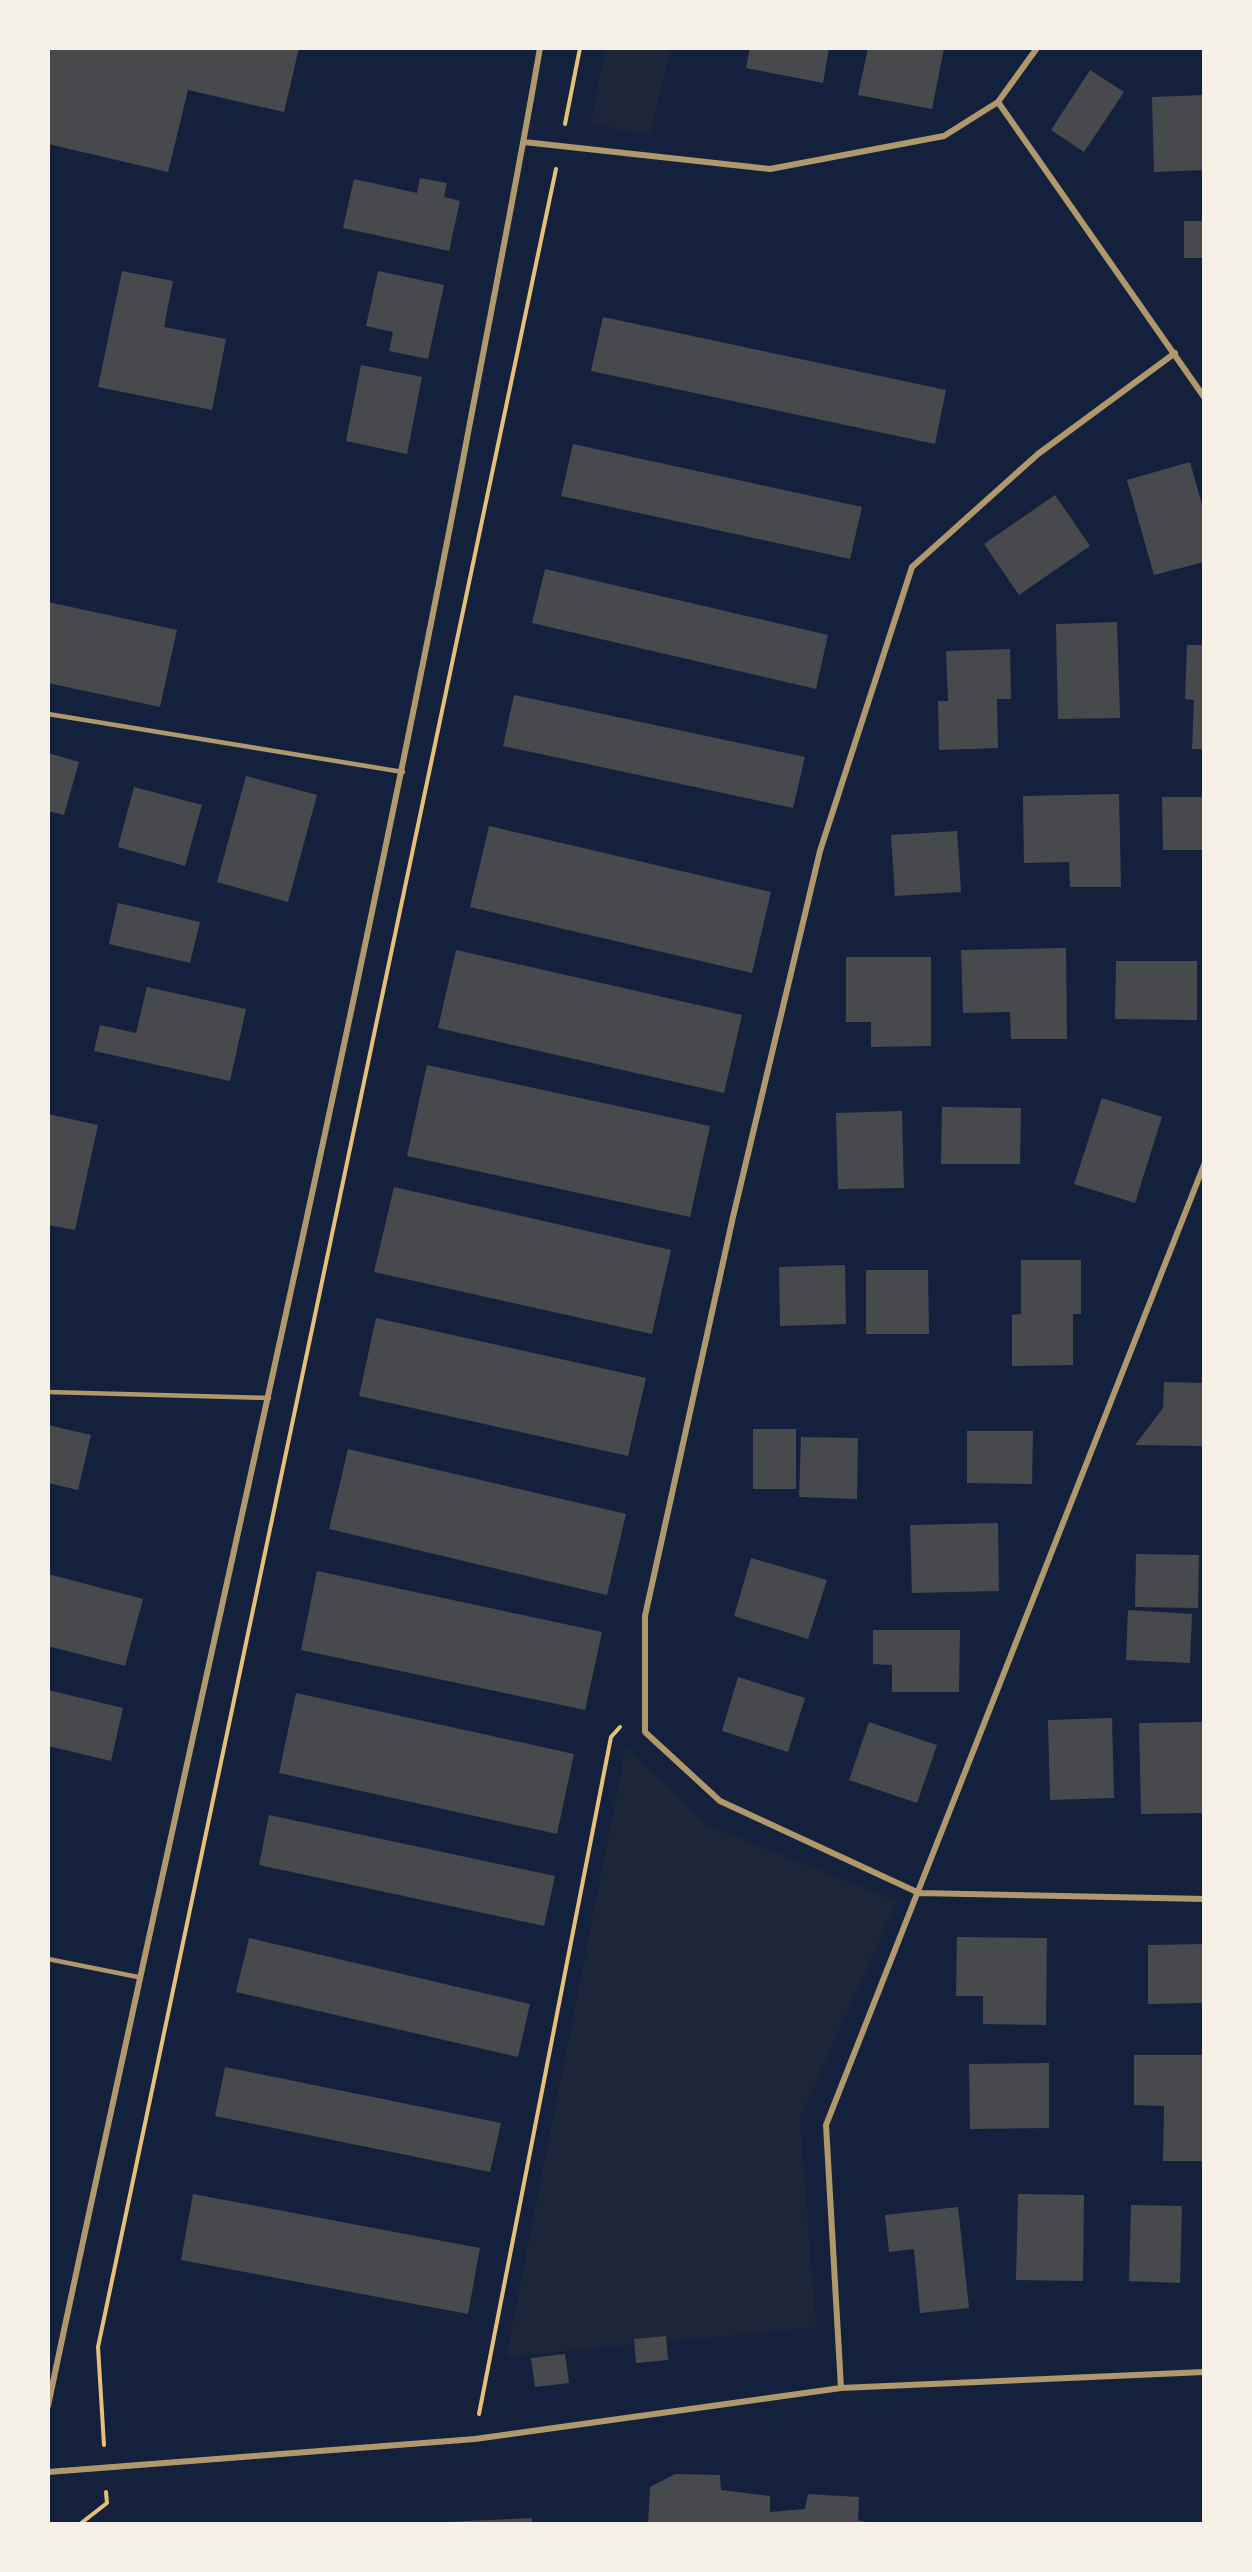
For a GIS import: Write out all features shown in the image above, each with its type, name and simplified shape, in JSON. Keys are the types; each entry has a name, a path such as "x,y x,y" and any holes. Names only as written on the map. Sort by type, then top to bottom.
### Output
{"street":[{"path":"48,2406 138,1977 269,1398 403,772 540,48"},
{"path":"524,142 770,169 944,136 998,102 1037,48"},
{"path":"998,102 1204,396"},
{"path":"1175,353 1038,454 912,567 820,851 733,1217 645,1616 645,1732 720,1802 918,1893 1204,1899"},
{"path":"841,2388 826,2125 1204,1167"},
{"path":"48,2472 475,2439 841,2388 1204,2372"}],"lane":[{"path":"48,714 403,772"},
{"path":"48,1392 269,1398"},
{"path":"48,1959 138,1977"}],"path":[{"path":"80,2524 107,2503 99,2347 580,48"},
{"path":"475,2439 612,1737 645,1696"}],"shaded area":[{"path":"605,48 672,48 650,135 591,124"},
{"path":"626,1747 707,1825 897,1901 800,2118 816,2327 506,2357"}],"building":[{"path":"48,48 299,48 284,112 188,90 168,172 48,144"},
{"path":"750,48 829,48 823,83 746,68"},
{"path":"868,48 944,48 932,109 858,95"},
{"path":"1090,70 1124,92 1084,152 1051,130"},
{"path":"1204,95 1204,170 1154,172 1152,97"},
{"path":"420,178 447,183 444,197 460,201 449,251 343,228 354,179 417,193"},
{"path":"1184,221 1204,221 1204,258 1184,258"},
{"path":"122,271 173,281 164,327 226,339 212,410 98,387"},
{"path":"378,271 444,285 428,359 389,351 393,332 366,326"},
{"path":"603,317 946,390 935,444 591,371"},
{"path":"361,365 422,377 407,454 346,441"},
{"path":"573,444 862,507 850,559 561,496"},
{"path":"1190,462 1204,512 1204,562 1154,575 1127,480"},
{"path":"1055,495 1090,546 1019,595 984,544"},
{"path":"545,569 828,635 816,689 532,623"},
{"path":"48,602 177,630 160,707 48,683"},
{"path":"1117,622 1120,718 1058,719 1056,624"},
{"path":"1187,645 1204,645 1204,749 1192,749 1194,700 1185,699"},
{"path":"1010,649 1011,699 997,699 998,748 939,750 938,701 948,701 946,651"},
{"path":"514,695 805,757 793,808 503,746"},
{"path":"48,753 79,762 64,815 48,811"},
{"path":"246,776 317,795 288,902 217,882"},
{"path":"134,787 202,805 185,866 118,847"},
{"path":"1119,794 1121,887 1070,887 1069,862 1024,863 1023,796"},
{"path":"1162,797 1204,797 1204,850 1163,850"},
{"path":"489,826 771,892 752,973 470,907"},
{"path":"957,831 961,892 895,896 891,835"},
{"path":"118,903 200,922 190,963 109,944"},
{"path":"1066,948 1067,1039 1011,1039 1010,1012 963,1013 961,950"},
{"path":"456,950 742,1015 724,1093 438,1028"},
{"path":"846,957 931,957 931,1046 871,1047 871,1022 846,1022"},
{"path":"1116,961 1197,961 1197,1020 1115,1019"},
{"path":"147,987 246,1009 230,1081 94,1051 100,1025 136,1033"},
{"path":"427,1065 710,1126 690,1217 407,1156"},
{"path":"1102,1098 1162,1117 1135,1203 1074,1184"},
{"path":"942,1107 1021,1108 1020,1164 941,1164"},
{"path":"902,1111 904,1188 838,1189 836,1113"},
{"path":"48,1114 98,1125 75,1230 48,1225"},
{"path":"394,1187 671,1250 652,1334 374,1272"},
{"path":"1021,1260 1081,1260 1081,1314 1073,1314 1073,1365 1012,1366 1012,1315 1021,1314"},
{"path":"845,1265 846,1324 780,1326 779,1267"},
{"path":"866,1270 928,1270 929,1334 866,1334"},
{"path":"376,1318 646,1378 628,1456 359,1396"},
{"path":"1164,1382 1204,1383 1204,1446 1135,1445 1163,1408"},
{"path":"48,1425 91,1435 78,1490 48,1483"},
{"path":"753,1429 796,1429 796,1489 753,1489"},
{"path":"967,1431 1033,1431 1032,1484 967,1483"},
{"path":"801,1437 858,1438 857,1499 799,1497"},
{"path":"348,1449 626,1514 607,1595 329,1529"},
{"path":"998,1523 999,1591 912,1593 910,1525"},
{"path":"1136,1554 1199,1555 1198,1608 1135,1607"},
{"path":"751,1558 827,1580 808,1639 734,1616"},
{"path":"317,1571 602,1632 585,1710 301,1650"},
{"path":"48,1574 143,1599 125,1666 48,1646"},
{"path":"1128,1610 1192,1614 1190,1663 1126,1660"},
{"path":"873,1630 960,1630 959,1692 892,1692 892,1665 873,1664"},
{"path":"738,1677 805,1698 788,1752 722,1731"},
{"path":"48,1690 123,1708 111,1761 48,1746"},
{"path":"296,1693 574,1754 557,1834 279,1773"},
{"path":"1112,1718 1114,1798 1050,1800 1048,1720"},
{"path":"869,1722 937,1745 917,1803 849,1780"},
{"path":"1204,1722 1204,1813 1141,1814 1139,1723"},
{"path":"269,1815 555,1876 544,1926 259,1865"},
{"path":"957,1937 1047,1938 1046,2025 983,2024 983,1996 956,1996"},
{"path":"249,1938 530,2004 518,2057 236,1992"},
{"path":"1204,1944 1204,2003 1148,2004 1148,1945"},
{"path":"1134,2055 1204,2055 1204,2161 1163,2161 1164,2106 1134,2105"},
{"path":"1049,2063 1049,2128 970,2129 969,2064"},
{"path":"225,2067 501,2123 490,2172 215,2116"},
{"path":"193,2194 480,2248 468,2314 181,2260"},
{"path":"1018,2194 1084,2195 1083,2281 1016,2280"},
{"path":"1131,2205 1182,2206 1180,2283 1129,2281"},
{"path":"958,2207 969,2308 920,2313 914,2249 889,2252 885,2215"},
{"path":"666,2336 668,2360 636,2363 634,2339"},
{"path":"565,2354 569,2383 535,2387 531,2358"},
{"path":"675,2474 720,2475 721,2490 770,2496 770,2512 805,2509 808,2494 859,2497 858,2520 874,2524 648,2524 650,2487"},
{"path":"532,2518 532,2524 446,2524 446,2522"}]}
